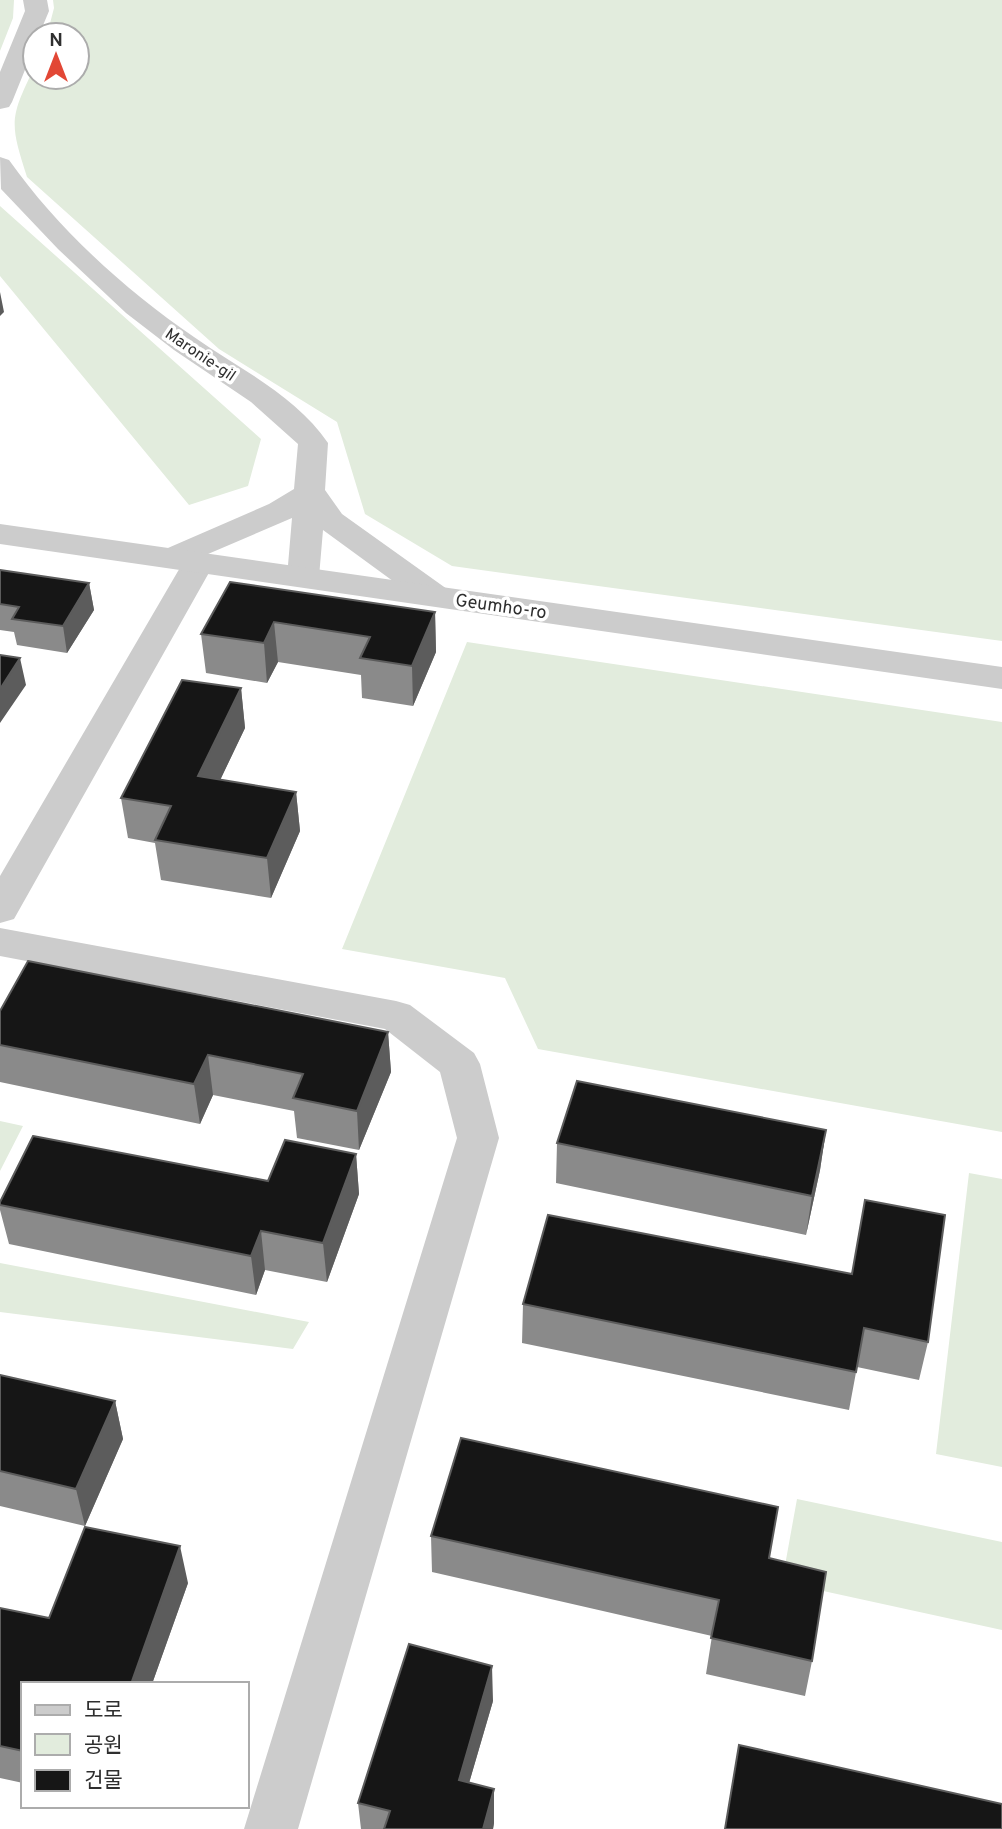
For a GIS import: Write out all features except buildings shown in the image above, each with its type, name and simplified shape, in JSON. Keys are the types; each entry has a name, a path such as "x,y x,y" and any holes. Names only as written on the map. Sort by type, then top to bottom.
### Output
{"street":[{"path":"0,102 37,11 35,0"},
{"name":"Maronie-gil","path":"0,164 9,185 99,274 166,330 294,419 313,443 303,577"},
{"path":"0,909 186,560 311,492 331,520 349,536 435,596"},
{"name":"Geumho-ro","path":"0,534 1002,678"},
{"path":"0,942 397,1016 459,1064 478,1138 271,1829"}],"green space":[{"path":"0,0 14,0 13,18 0,51"},
{"path":"53,0 1002,0 1002,641 452,566 365,514 337,422 219,349 27,177 15,131 17,109 24,91 91,91 91,21 51,21"},
{"path":"0,206 261,439 248,486 189,505 0,276"},
{"path":"467,642 1002,722 1002,1132 538,1049 505,978 342,949"},
{"path":"0,1121 23,1126 0,1171"},
{"path":"969,1173 1002,1179 1002,1467 936,1454"},
{"path":"0,1263 309,1322 293,1349 0,1312"},
{"path":"797,1499 1002,1542 1002,1630 782,1582"}]}
